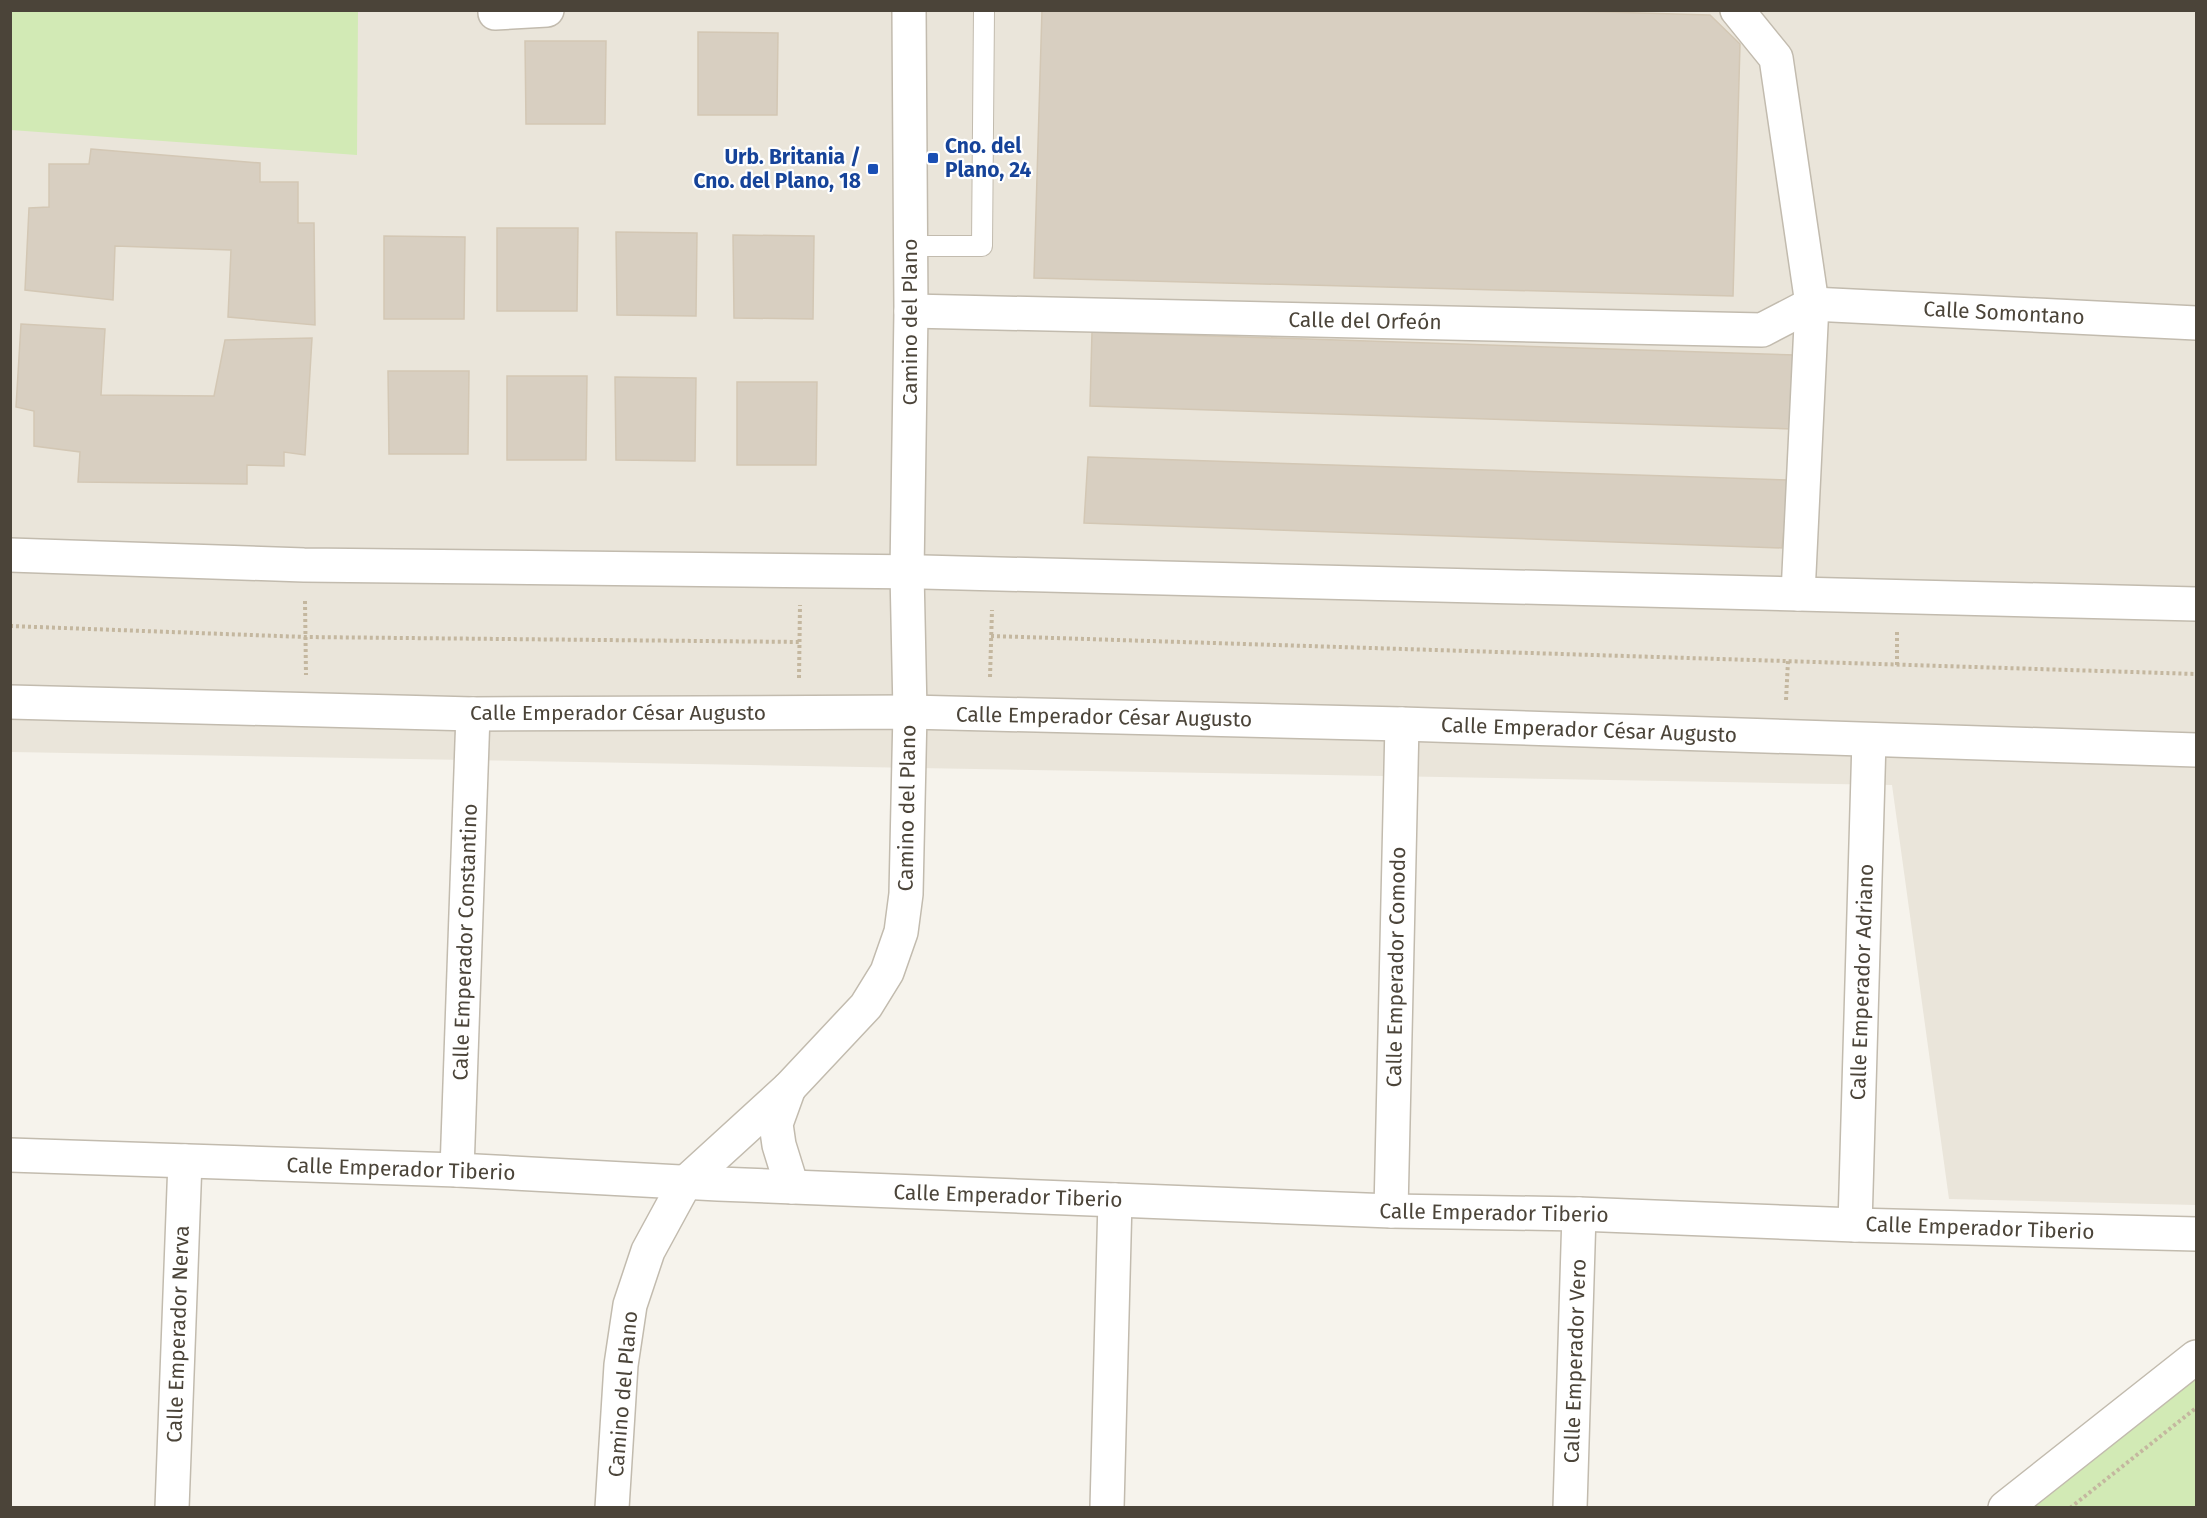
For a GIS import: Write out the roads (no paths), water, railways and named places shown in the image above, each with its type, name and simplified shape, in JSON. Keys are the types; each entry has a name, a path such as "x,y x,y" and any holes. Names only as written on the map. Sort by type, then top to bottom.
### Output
{"street":[{"path":"495,10 495,13 547,10"},
{"name":"Camino del Plano","path":"612,1508 621,1365 630,1305 648,1251 685,1183 789,1088 866,1006 887,972 901,932 906,894 910,712 907,572 911,311 909,10"},
{"path":"1737,10 1776,58 1812,304 1798,594"},
{"name":"Calle del Orfeón","path":"911,311 1762,330 1812,304"},
{"name":"Calle Somontano","path":"1812,304 2196,323"},
{"path":"10,555 304,565 907,572 2196,604"},
{"name":"Calle Emperador César Augusto","path":"10,702 473,714 910,712 1402,724 2196,750"},
{"name":"Calle Emperador Constantino","path":"457,1170 473,714"},
{"name":"Calle Emperador Comodo","path":"1391,1211 1402,724"},
{"name":"Calle Emperador Adriano","path":"1855,1225 1869,740"},
{"path":"789,1088 776,1124 779,1145 792,1187"},
{"name":"Calle Emperador Tiberio","path":"10,1155 457,1170 685,1183 1391,1211 1579,1214 1855,1225 2196,1234"},
{"name":"Calle Emperador Nerva","path":"172,1508 185,1161"},
{"path":"1107,1508 1114,1200"},
{"name":"Calle Emperador Vero","path":"1570,1508 1579,1214"},
{"path":"2005,1508 2196,1357"}],"lane":[{"path":"911,246 982,246 984,10"}],"place":[{"name":"Cno. del Plano, 24","path":"933,158"},
{"name":"Urb. Britania / Cno. del Plano, 18","path":"873,169"}]}
